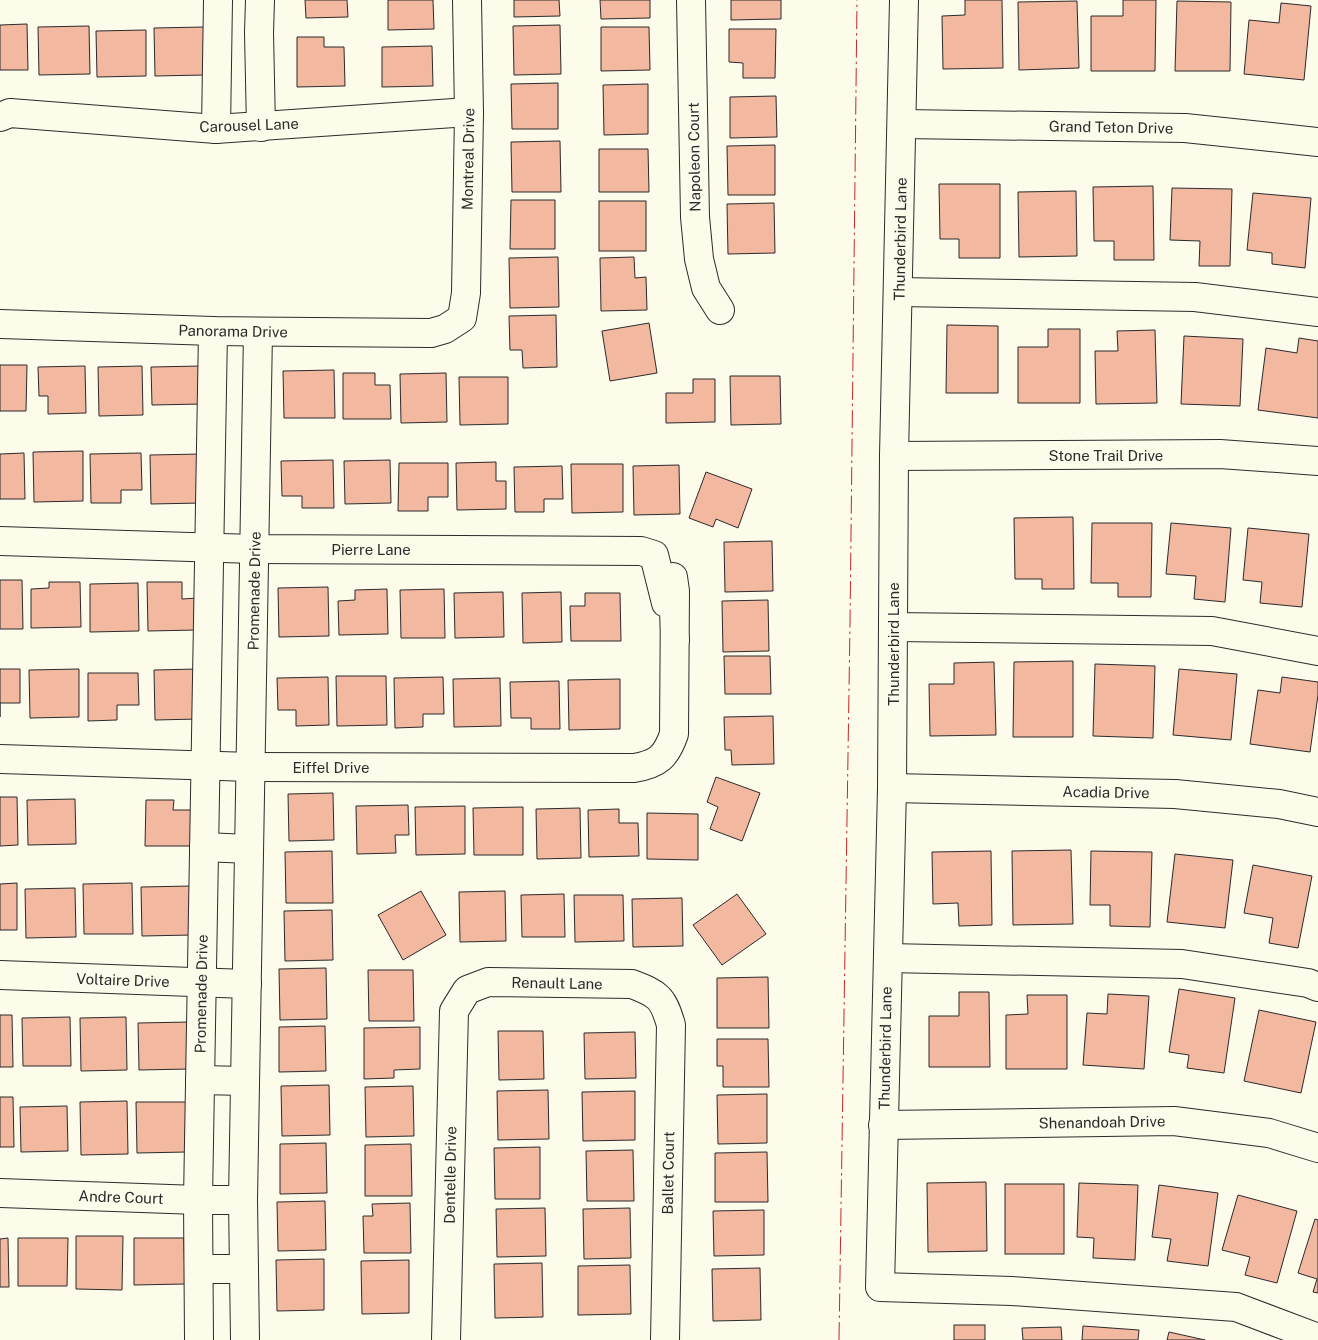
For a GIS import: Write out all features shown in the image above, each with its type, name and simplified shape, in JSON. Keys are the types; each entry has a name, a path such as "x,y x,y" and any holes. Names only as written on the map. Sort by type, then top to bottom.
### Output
{"street":[{"path":"216,129 218,0"},
{"path":"260,0 261,127"},
{"name":"Montreal Drive","path":"462,318 466,293 469,112 467,0"},
{"name":"Napoleon Court","path":"692,0 695,217 699,259 706,288 720,310"},
{"name":"Thunderbird Lane","path":"904,0 894,456 892,788 880,1287 1012,1292 1236,1307 1318,1338"},
{"path":"217,33 259,33"},
{"name":"Carousel Lane","path":"0,118 10,113 216,129 469,112"},
{"name":"Grand Teton Drive","path":"902,124 1185,128 1318,142"},
{"path":"898,292 1195,297 1318,312"},
{"name":"Panorama Drive","path":"0,324 258,332 431,333 445,329 462,318"},
{"name":"Promenade Drive","path":"199,1340 198,1200 201,983 213,331"},
{"name":"Promenade Drive","path":"245,1340 243,1200 258,332"},
{"name":"Stone Trail Drive","path":"894,456 1220,454 1318,461"},
{"name":"Pierre Lane","path":"0,541 209,548 641,552 654,556 675,641 674,734 670,747 661,759"},
{"path":"893,627 1212,632 1318,651"},
{"name":"Eiffel Drive","path":"0,758 251,767 634,768 648,766 661,759"},
{"name":"Acadia Drive","path":"892,788 1175,794 1279,804 1318,812"},
{"path":"204,847 249,849"},
{"path":"888,958 1182,964 1318,986"},
{"name":"Voltaire Drive","path":"0,976 246,984"},
{"name":"Renault Lane","path":"454,1011 467,990 488,982 632,984 654,992 666,1006"},
{"name":"Ballet Court","path":"665,1340 671,1025 666,1006"},
{"name":"Dentelle Drive","path":"446,1340 454,1011"},
{"path":"200,1080 245,1081"},
{"name":"Shenandoah Drive","path":"883,1125 1174,1121 1269,1133 1318,1148"},
{"name":"Andre Court","path":"0,1192 243,1200"},
{"path":"198,1269 244,1269"}],"building":[{"path":"305,0 347,0 348,17 306,18"},
{"path":"388,0 433,0 434,29 388,30"},
{"path":"514,0 559,0 560,16 514,17"},
{"path":"600,0 650,0 650,18 601,19"},
{"path":"731,0 781,0 781,19 731,20"},
{"path":"965,0 1002,0 1003,68 943,69 942,16 965,15"},
{"path":"1123,0 1156,0 1155,71 1091,71 1091,16 1123,16"},
{"path":"1077,1 1079,68 1019,70 1018,2"},
{"path":"1177,1 1231,2 1230,71 1175,71"},
{"path":"1281,3 1311,6 1304,80 1244,74 1249,20 1279,23"},
{"path":"27,24 28,70 0,70 0,25"},
{"path":"560,25 561,74 514,75 513,26"},
{"path":"89,26 90,74 39,75 38,27"},
{"path":"204,27 205,75 155,76 154,28"},
{"path":"601,27 649,27 650,70 601,71"},
{"path":"729,29 776,29 775,78 743,78 743,63 729,62"},
{"path":"146,30 146,76 97,77 96,31"},
{"path":"297,37 324,37 324,47 344,47 345,86 297,87"},
{"path":"432,46 433,86 382,87 382,47"},
{"path":"558,83 558,129 512,129 511,84"},
{"path":"648,84 648,134 604,135 603,85"},
{"path":"776,96 777,137 730,138 730,97"},
{"path":"560,141 561,192 512,192 511,142"},
{"path":"775,145 775,195 728,195 727,146"},
{"path":"599,149 648,149 649,192 599,192"},
{"path":"939,184 1000,184 1000,258 959,258 959,239 940,239"},
{"path":"1153,186 1154,260 1114,260 1114,241 1094,241 1093,187"},
{"path":"1172,188 1232,189 1230,266 1199,266 1200,241 1170,240"},
{"path":"1076,191 1077,256 1019,257 1018,192"},
{"path":"1253,193 1311,198 1305,268 1272,264 1272,253 1247,250"},
{"path":"511,200 555,200 555,249 510,249"},
{"path":"599,201 646,201 646,251 599,251"},
{"path":"774,203 775,253 728,254 727,204"},
{"path":"558,257 559,307 510,308 509,258"},
{"path":"634,257 635,278 646,277 647,310 601,311 600,258"},
{"path":"556,315 557,367 523,368 522,350 510,350 509,316"},
{"path":"649,323 657,373 610,381 602,331"},
{"path":"947,325 998,326 998,393 946,393"},
{"path":"1048,329 1080,329 1080,403 1018,403 1018,347 1048,347"},
{"path":"1155,330 1157,403 1096,404 1095,351 1118,351 1117,331"},
{"path":"1184,336 1243,339 1240,406 1181,404"},
{"path":"1299,338 1318,341 1318,418 1258,410 1266,348 1297,353"},
{"path":"0,365 27,365 26,411 0,411"},
{"path":"85,366 86,413 48,414 48,396 39,396 38,367"},
{"path":"142,366 143,415 99,416 98,367"},
{"path":"201,366 202,404 152,405 151,367"},
{"path":"334,370 335,418 284,418 283,371"},
{"path":"343,373 375,373 375,385 390,385 391,419 343,419"},
{"path":"446,373 447,422 401,423 400,374"},
{"path":"730,376 780,376 781,424 731,425"},
{"path":"459,377 508,377 508,424 460,425"},
{"path":"693,379 715,379 715,422 666,423 666,393 693,393"},
{"path":"83,451 83,501 34,502 33,452"},
{"path":"24,453 25,499 0,499 0,454"},
{"path":"141,453 142,490 121,490 121,503 91,503 90,454"},
{"path":"201,454 202,503 151,504 150,455"},
{"path":"333,460 334,508 302,508 302,496 282,496 281,461"},
{"path":"390,460 391,503 345,504 344,461"},
{"path":"496,462 496,481 506,481 506,509 457,510 456,463"},
{"path":"399,463 448,463 448,497 428,497 428,511 398,511"},
{"path":"571,464 623,464 623,512 572,513"},
{"path":"679,465 680,514 634,515 633,466"},
{"path":"562,466 563,499 544,499 544,512 515,512 514,467"},
{"path":"706,472 752,489 738,528 716,519 713,527 689,518"},
{"path":"1073,517 1074,589 1042,589 1042,579 1015,579 1014,518"},
{"path":"1092,523 1152,523 1151,597 1118,597 1118,583 1091,583"},
{"path":"1171,523 1231,528 1225,602 1194,599 1196,576 1166,574"},
{"path":"1248,528 1309,534 1302,607 1260,603 1262,582 1243,580"},
{"path":"772,541 773,591 725,592 724,542"},
{"path":"0,580 22,580 23,629 0,629"},
{"path":"49,582 80,582 81,627 31,628 31,589 49,588"},
{"path":"147,582 182,582 182,599 197,598 198,630 148,631"},
{"path":"138,583 139,631 90,632 90,584"},
{"path":"328,587 329,636 279,637 278,588"},
{"path":"387,589 388,634 339,635 338,601 355,600 355,590"},
{"path":"444,589 445,638 401,638 400,590"},
{"path":"503,592 504,637 455,638 454,593"},
{"path":"561,592 562,642 523,643 522,593"},
{"path":"585,593 620,593 621,641 571,641 570,606 585,606"},
{"path":"768,600 769,651 723,652 722,601"},
{"path":"724,656 770,656 771,694 725,694"},
{"path":"1073,661 1073,737 1013,737 1014,662"},
{"path":"994,662 996,735 930,736 929,684 954,684 954,663"},
{"path":"1095,664 1155,666 1153,738 1093,736"},
{"path":"0,669 20,669 20,703 0,703"},
{"path":"79,669 79,717 30,718 29,670"},
{"path":"197,669 198,719 155,720 154,670"},
{"path":"1179,669 1237,674 1231,740 1173,735"},
{"path":"88,673 138,673 139,705 117,705 117,720 88,721"},
{"path":"336,676 386,676 387,725 337,726"},
{"path":"328,677 329,725 296,726 296,710 278,710 277,678"},
{"path":"443,677 444,714 423,714 423,727 395,728 394,678"},
{"path":"1282,677 1318,682 1310,752 1250,744 1258,690 1280,693"},
{"path":"500,678 501,726 454,727 453,679"},
{"path":"620,679 620,729 569,730 568,680"},
{"path":"559,681 560,729 531,729 531,718 511,718 510,682"},
{"path":"773,716 774,764 732,765 731,750 725,750 724,717"},
{"path":"716,777 760,793 742,841 710,829 718,807 707,802"},
{"path":"333,793 334,840 289,841 288,794"},
{"path":"0,797 17,797 18,845 0,846"},
{"path":"75,799 76,844 28,845 27,800"},
{"path":"146,800 174,800 173,810 194,810 194,846 145,846"},
{"path":"408,805 409,835 395,835 396,853 357,854 356,806"},
{"path":"465,806 465,854 416,855 415,807"},
{"path":"523,807 523,855 474,855 473,808"},
{"path":"580,808 581,858 537,859 536,809"},
{"path":"619,809 619,823 638,823 639,856 589,857 588,810"},
{"path":"647,813 698,814 698,860 647,859"},
{"path":"1071,850 1073,924 1013,925 1012,851"},
{"path":"332,851 333,903 286,903 285,852"},
{"path":"991,851 992,925 959,926 958,903 933,904 932,852"},
{"path":"1091,851 1152,852 1150,927 1110,926 1110,905 1090,905"},
{"path":"1175,854 1233,860 1225,928 1167,922"},
{"path":"1253,865 1312,876 1298,948 1269,943 1273,918 1244,913"},
{"path":"17,883 17,930 0,930 0,884"},
{"path":"132,883 133,934 84,934 83,884"},
{"path":"191,886 192,935 142,936 141,887"},
{"path":"75,888 76,937 26,938 25,889"},
{"path":"421,891 446,935 403,960 378,915"},
{"path":"505,891 506,941 460,942 459,892"},
{"path":"564,894 565,937 522,937 521,895"},
{"path":"737,894 766,934 722,965 693,925"},
{"path":"574,895 623,895 624,941 575,942"},
{"path":"682,898 683,946 633,947 632,899"},
{"path":"332,910 333,960 285,961 284,911"},
{"path":"326,968 327,1019 280,1020 279,969"},
{"path":"368,970 413,970 414,1021 369,1021"},
{"path":"768,977 769,1028 717,1028 717,978"},
{"path":"1179,989 1235,998 1224,1073 1187,1068 1189,1055 1169,1052"},
{"path":"959,992 989,992 990,1067 929,1067 929,1016 959,1016"},
{"path":"1108,994 1149,996 1144,1069 1083,1065 1087,1013 1107,1014"},
{"path":"1027,995 1067,995 1067,1069 1006,1069 1006,1015 1028,1014"},
{"path":"1259,1010 1316,1022 1301,1093 1244,1081"},
{"path":"0,1015 12,1015 13,1067 0,1067"},
{"path":"70,1017 71,1066 23,1066 22,1018"},
{"path":"126,1017 127,1070 81,1071 80,1018"},
{"path":"189,1022 190,1069 139,1070 138,1023"},
{"path":"325,1026 326,1071 279,1072 279,1027"},
{"path":"420,1027 420,1069 394,1070 394,1078 364,1079 364,1028"},
{"path":"498,1031 543,1031 544,1079 499,1080"},
{"path":"635,1032 636,1078 585,1079 584,1033"},
{"path":"717,1039 768,1039 769,1087 723,1087 723,1066 717,1066"},
{"path":"329,1085 330,1135 282,1136 281,1086"},
{"path":"413,1086 414,1136 366,1137 365,1087"},
{"path":"548,1090 549,1139 498,1140 497,1091"},
{"path":"635,1091 635,1140 583,1141 582,1092"},
{"path":"767,1094 767,1143 718,1144 717,1095"},
{"path":"0,1097 13,1097 14,1147 0,1147"},
{"path":"127,1101 128,1154 81,1155 80,1102"},
{"path":"136,1102 186,1102 187,1152 137,1153"},
{"path":"67,1106 68,1151 21,1152 20,1107"},
{"path":"326,1143 327,1193 280,1194 280,1144"},
{"path":"411,1144 412,1196 365,1196 365,1145"},
{"path":"540,1147 540,1199 495,1199 494,1148"},
{"path":"633,1150 634,1201 587,1201 586,1151"},
{"path":"767,1152 768,1202 715,1202 715,1153"},
{"path":"986,1182 987,1251 928,1252 927,1183"},
{"path":"1079,1183 1138,1185 1135,1260 1093,1258 1094,1238 1077,1237"},
{"path":"1005,1184 1064,1184 1064,1254 1005,1254"},
{"path":"1159,1185 1218,1193 1208,1266 1167,1261 1171,1239 1152,1237"},
{"path":"1238,1195 1297,1211 1277,1283 1245,1275 1250,1257 1222,1250"},
{"path":"325,1201 326,1250 278,1251 277,1202"},
{"path":"410,1203 411,1253 364,1253 363,1216 373,1216 372,1204"},
{"path":"545,1208 546,1256 497,1257 496,1209"},
{"path":"630,1208 631,1258 584,1259 583,1209"},
{"path":"764,1210 764,1255 714,1256 713,1211"},
{"path":"1315,1219 1318,1220 1318,1293 1313,1292 1317,1279 1298,1273"},
{"path":"76,1236 123,1236 122,1290 76,1289"},
{"path":"8,1238 9,1287 0,1287 0,1239"},
{"path":"18,1238 68,1238 67,1286 18,1286"},
{"path":"134,1238 184,1238 185,1284 134,1285"},
{"path":"324,1259 324,1310 277,1311 276,1260"},
{"path":"409,1260 409,1313 362,1314 361,1261"},
{"path":"542,1263 543,1317 495,1318 494,1264"},
{"path":"630,1265 631,1314 578,1315 578,1266"},
{"path":"760,1268 761,1320 713,1321 712,1269"},
{"path":"954,1325 985,1325 985,1340 954,1340"},
{"path":"1083,1326 1139,1330 1138,1340 1082,1340"},
{"path":"1061,1327 1062,1340 1023,1340 1022,1328"},
{"path":"1169,1332 1205,1340 1167,1340"}],"power":[{"path":"839,1340 857,0"}]}
